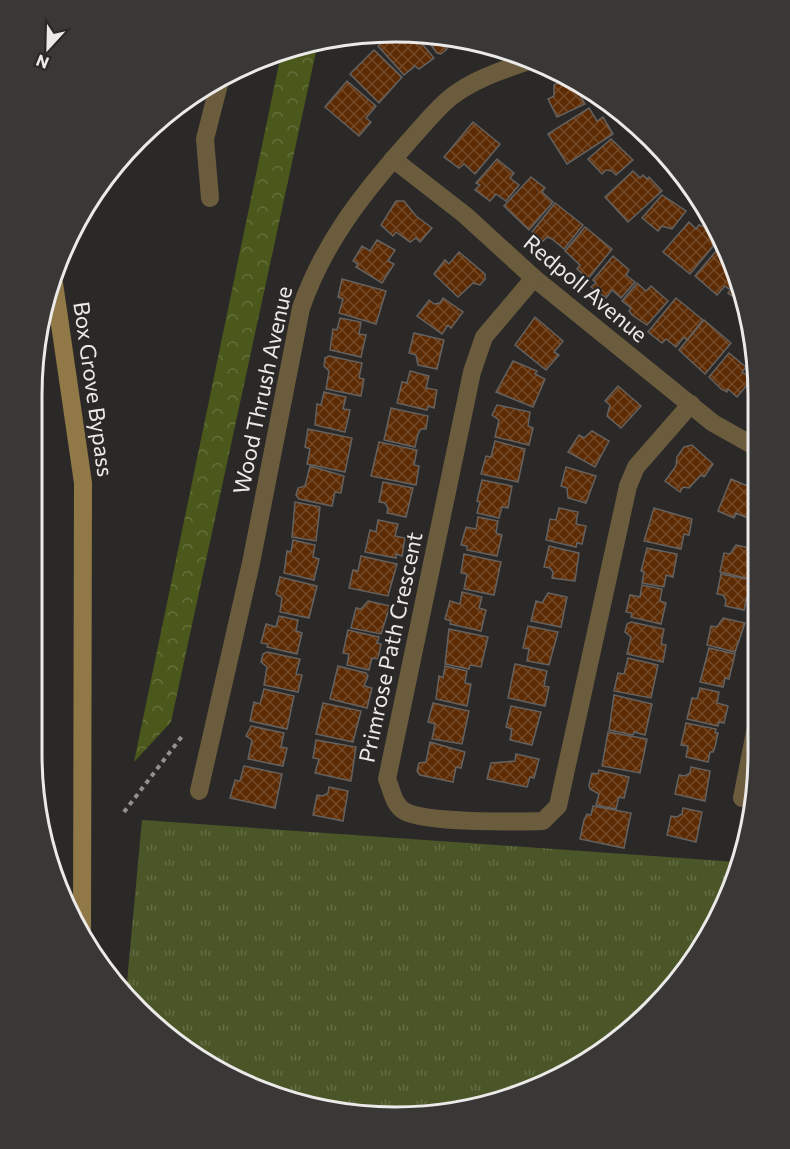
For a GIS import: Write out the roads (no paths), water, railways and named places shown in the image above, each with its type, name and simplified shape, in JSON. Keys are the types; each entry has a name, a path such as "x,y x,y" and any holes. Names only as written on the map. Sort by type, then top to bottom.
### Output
{"main road":[{"name":"Box Grove Bypass","path":"56,297 83,483 82,917"}],"street":[{"name":"Wood Thrush Avenue","path":"199,791 251,562 301,308 313,273 330,240 393,159 451,97 488,75 518,65"},
{"path":"210,198 205,139 217,90"},
{"name":"Redpoll Avenue","path":"393,159 465,215 534,278 714,423 748,443"},
{"name":"Primrose Path Crescent","path":"534,278 484,337 472,372 387,779 394,800 405,811 462,820 530,822 543,821 558,806 628,486 636,467 691,404"},
{"path":"742,798 747,771"}]}
